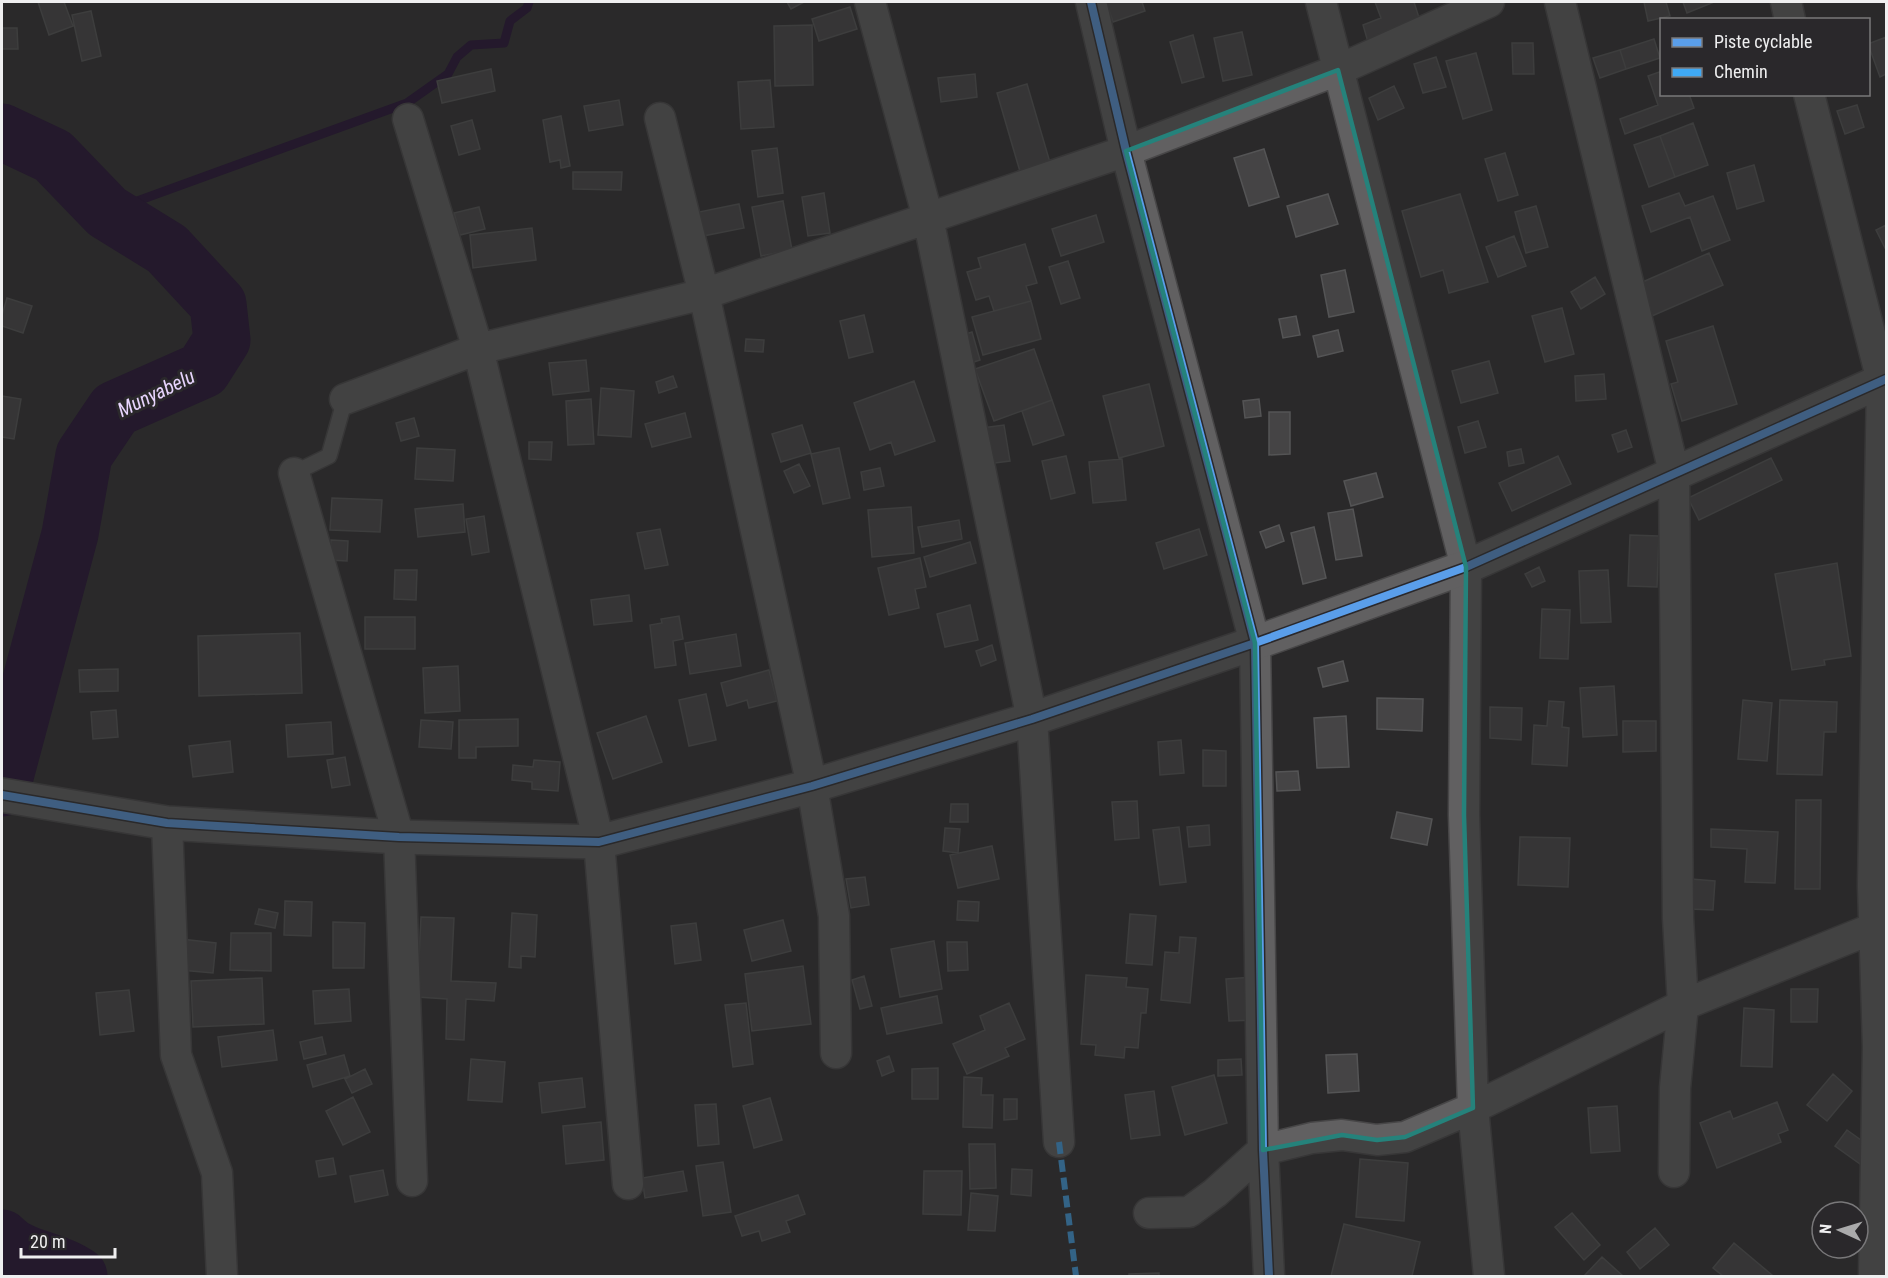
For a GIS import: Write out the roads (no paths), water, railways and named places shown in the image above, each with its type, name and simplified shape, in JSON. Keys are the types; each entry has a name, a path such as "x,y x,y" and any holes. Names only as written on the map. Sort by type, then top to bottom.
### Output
{"street":[{"path":"870,2 928,218 1032,719 1059,1142"},
{"path":"1091,2 1126,151 1255,643 1263,1150 1269,1276"},
{"path":"1321,2 1466,567 1464,815 1473,1108 1489,1276"},
{"path":"345,399 478,349 704,294 1126,151 1338,70 1489,2"},
{"path":"1560,2 1674,472 1678,918 1683,1005 1675,1088 1674,1172"},
{"path":"1786,2 1790,18"},
{"path":"1810,96 1884,380 1880,884 1874,928 1878,1047 1874,1276"},
{"path":"408,118 478,349 599,842 628,1184"},
{"path":"660,118 704,294 812,786 834,916 836,1053"},
{"path":"11,797 168,823 399,837 599,842 812,786 1032,719 1255,643 1466,567 1884,380"},
{"path":"294,473 399,837 412,1181"},
{"path":"168,823 176,1055 217,1173 222,1276"},
{"path":"1149,1213 1189,1212 1215,1193 1263,1150 1312,1138 1342,1135 1377,1140 1406,1137 1473,1108 1683,1005 1874,928"}],"lane":[{"path":"294,473 329,456 345,399"}],"waterway":[{"path":"107,212 407,103 448,74 457,57 471,45 504,43 510,21 527,8 529,2"},
{"name":"Munyabelu","path":"2,132 53,156 107,212 167,249 218,304 222,340 203,370 115,409 84,455 70,534 2,788"},
{"name":"Munyabelu","path":"2,1238 29,1255 70,1270 79,1276"}]}
